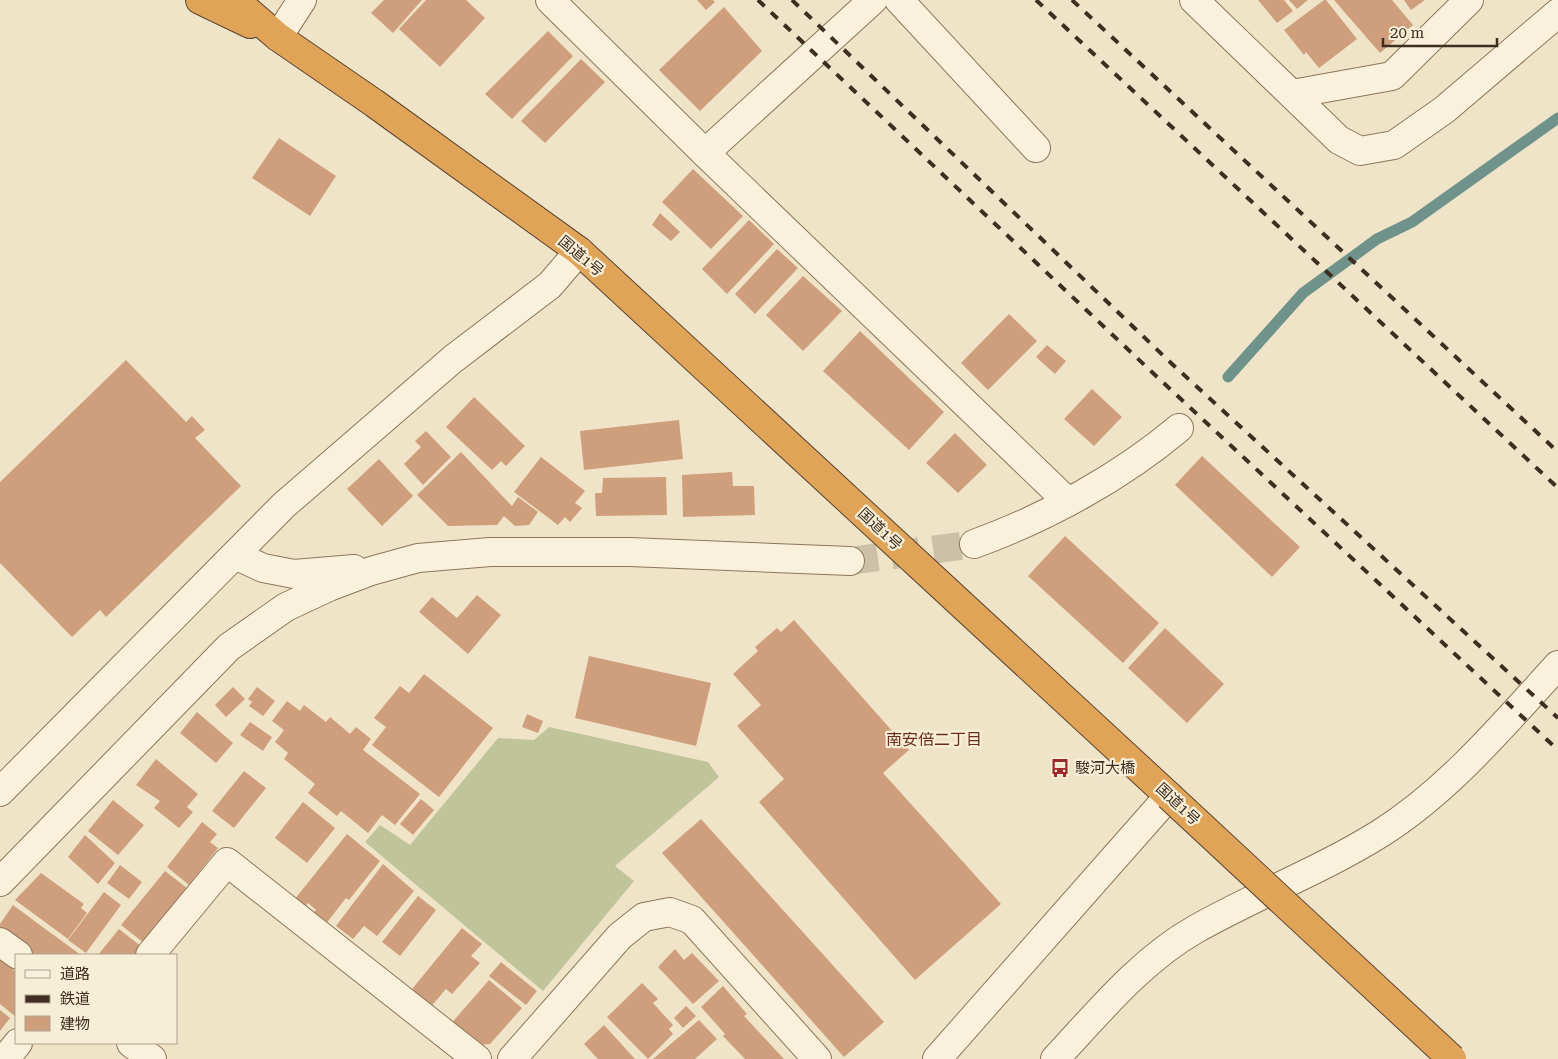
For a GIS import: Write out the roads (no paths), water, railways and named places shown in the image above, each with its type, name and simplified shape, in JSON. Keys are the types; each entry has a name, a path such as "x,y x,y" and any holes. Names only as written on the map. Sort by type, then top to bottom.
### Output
{"highway":[{"name":"国道1号","path":"200,0 278,37"},
{"name":"国道1号","path":"235,0 278,37 374,103 579,252 1170,796 1452,1059"}],"street":[{"path":"278,37 302,0"},
{"path":"550,0 705,153 1068,502"},
{"path":"705,153 873,0"},
{"path":"899,0 1036,148"},
{"path":"1194,0 1339,140 1360,151 1394,145 1444,110 1558,13"},
{"path":"1292,94 1392,76 1469,0"},
{"path":"0,792 284,505 446,366 550,285 579,252"},
{"path":"974,544 1068,502 1146,456 1179,428"},
{"path":"0,882 229,647 286,607 328,587 372,571 418,558 490,552 630,552 850,561"},
{"path":"235,555 264,568 294,574 347,568 372,571"},
{"path":"1055,1059 1144,967 1195,930 1289,883 1381,833 1454,777 1558,664"},
{"path":"937,1059 1170,796"},
{"path":"151,954 227,862 476,1059"},
{"path":"512,1059 620,936 644,916 670,912 692,920 817,1059"},
{"path":"0,942 17,954"},
{"path":"5,1059 17,1044"},
{"path":"132,1044 152,1059"}],"waterway":[{"path":"1228,377 1303,293 1377,239 1412,222 1558,118"}],"tunnel":[{"path":"850,561 974,544"}],"railway":[{"path":"758,0 1154,374 1558,750"},
{"path":"792,0 1171,363 1558,718"},
{"path":"1036,0 1558,488"},
{"path":"1072,0 1558,452"}],"place":[{"name":"駿河大橋","path":"1060,768"}],"district":[{"name":"南安倍二丁目","path":"934,739"}]}
